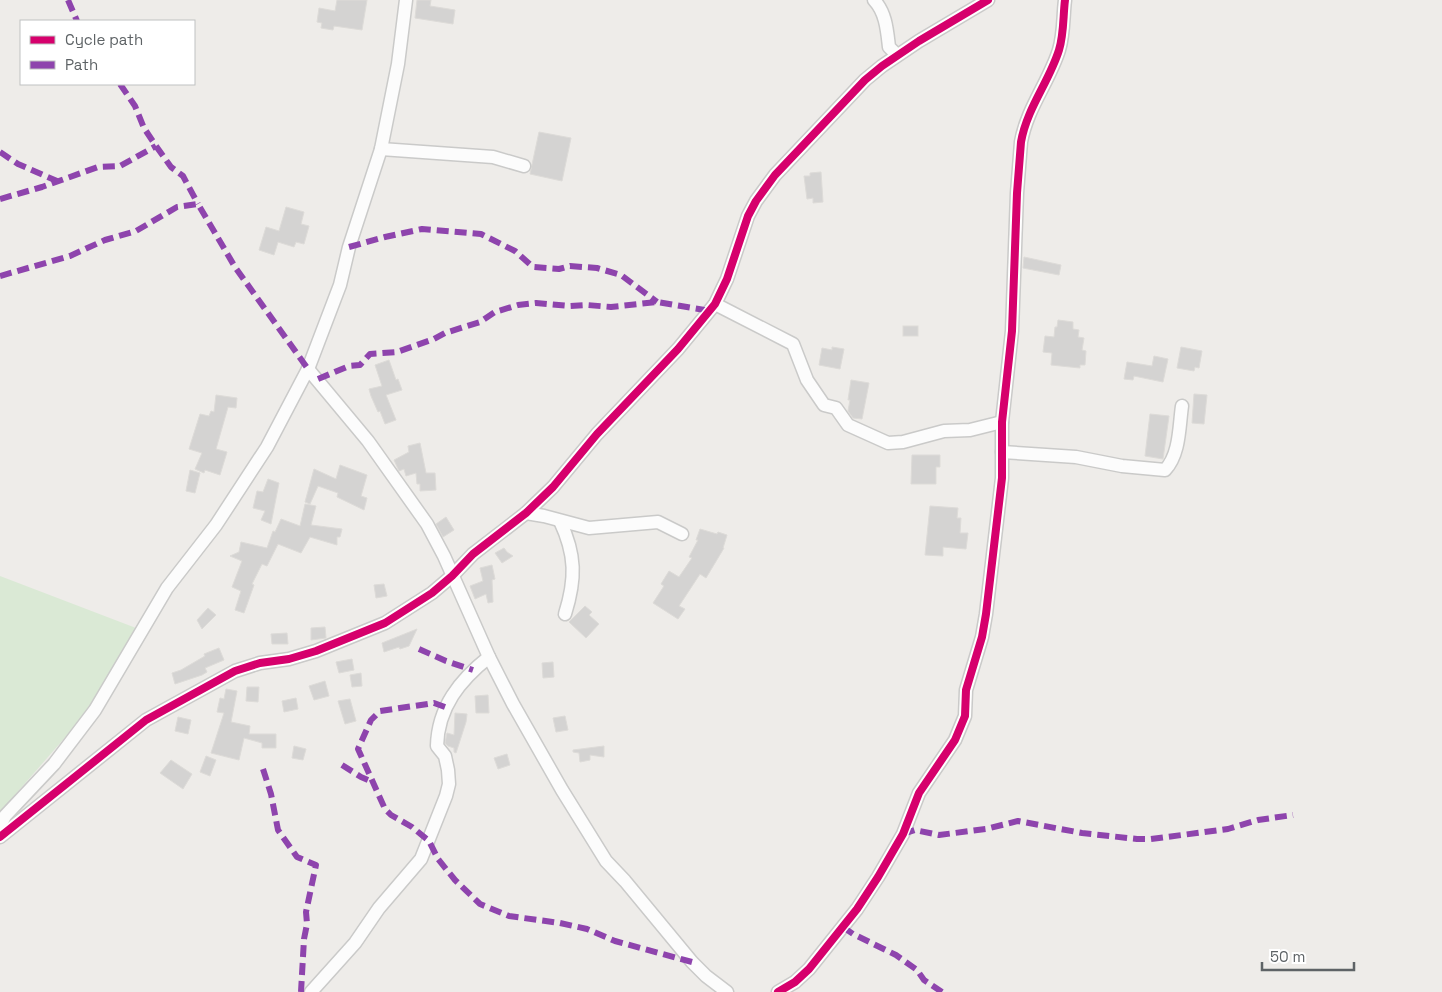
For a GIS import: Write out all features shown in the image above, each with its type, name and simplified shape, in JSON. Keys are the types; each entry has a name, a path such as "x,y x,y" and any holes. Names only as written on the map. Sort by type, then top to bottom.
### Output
{"street":[{"path":"0,825 5,816 54,764 95,710 167,588 216,525 266,446 308,369 340,285 349,247 381,149 398,64 406,0"},
{"path":"874,0 884,15 889,47 898,55"},
{"path":"0,837 146,720 235,671 260,662 289,659 316,651 385,623 432,593 473,554 526,513 553,488 597,434 678,349 715,304 727,279 748,216 775,175 865,80 882,66 988,0"},
{"path":"778,992 795,982 809,969 857,909 903,834 920,793 955,740 964,716 966,690 982,637 986,614 1002,478 1002,422 1012,331 1017,193 1022,133 1060,48 1065,0"},
{"path":"381,149 493,157 524,166"},
{"path":"715,304 793,344 807,380 824,405 836,408 848,425 888,443 903,442 944,431 970,430 1002,422"},
{"path":"308,369 368,440 427,524 444,556 489,657 513,704 606,862 625,881 692,962 706,976 727,992"},
{"path":"1002,452 1076,457 1122,466 1165,470 1171,464 1176,452 1182,406"},
{"path":"526,513 589,528 658,522 682,534"},
{"path":"560,521 566,532 573,565 572,592 565,614"},
{"path":"311,992 355,943 379,908 421,859 449,784 445,756 437,746 437,734 446,707 463,680 489,657"}],"green space":[{"path":"0,576 136,628 82,718 0,812"}],"building":[{"path":"337,0 367,0 362,30 334,26 333,30 321,28 322,23 317,22 319,8 335,11"},
{"path":"417,0 431,0 430,6 455,10 453,24 415,18"},
{"path":"539,132 571,138 562,181 530,174"},
{"path":"821,172 823,202 813,203 813,198 807,199 804,176 810,176 810,173"},
{"path":"286,207 304,212 301,224 309,226 304,244 296,242 294,247 278,242 274,255 259,250 266,227 279,231"},
{"path":"1024,257 1061,265 1059,275 1023,268"},
{"path":"1058,320 1073,322 1073,329 1079,330 1078,337 1084,338 1082,350 1086,351 1085,365 1080,365 1080,368 1051,365 1052,353 1043,352 1045,336 1054,337"},
{"path":"903,326 918,326 918,336 903,336"},
{"path":"832,347 844,349 840,369 819,365 822,348 832,350"},
{"path":"1181,347 1202,351 1199,368 1195,367 1194,371 1177,368"},
{"path":"1154,356 1168,359 1163,382 1134,376 1133,380 1124,379 1127,362 1152,366"},
{"path":"389,360 396,380 398,379 402,390 386,395 396,420 385,424 369,389 382,386 375,365"},
{"path":"851,380 869,383 862,419 853,418 848,411"},
{"path":"1194,394 1207,395 1204,424 1192,423"},
{"path":"216,395 237,398 236,408 228,407 216,449 227,452 220,475 205,470 204,473 195,469 202,453 189,449 200,414 209,416 211,411 214,412"},
{"path":"1150,414 1169,416 1163,459 1145,456"},
{"path":"420,443 426,473 435,473 436,490 420,491 420,484 417,484 416,473 406,476 404,469 399,471 394,460 409,452 408,446"},
{"path":"912,455 940,455 940,467 936,467 936,484 911,484"},
{"path":"340,465 367,475 361,496 367,498 364,510 337,497 338,493 318,486 310,504 305,502 314,469 336,479"},
{"path":"190,470 200,473 195,493 186,491"},
{"path":"268,479 279,483 271,524 261,520 265,511 253,508 257,491 263,492"},
{"path":"305,504 316,506 311,525 342,529 340,537 337,537 337,545 310,537 301,553 278,544 267,566 262,564 252,584 254,585 244,613 235,610 241,591 232,587 242,561 230,556 239,552 241,542 267,548 273,531 275,532 281,519 300,526"},
{"path":"930,506 958,508 957,518 961,518 960,533 968,533 966,549 943,547 943,556 925,555"},
{"path":"446,517 454,530 443,537 436,524"},
{"path":"700,529 727,535 724,548 706,578 700,574 679,606 685,609 678,619 653,603 664,586 661,584 669,571 679,577 692,558 689,557 698,540 696,540"},
{"path":"504,548 513,556 502,563 495,553"},
{"path":"492,565 495,579 492,580 493,602 488,603 486,594 475,599 470,586 483,581 480,568"},
{"path":"384,584 387,596 376,598 374,585"},
{"path":"585,606 592,612 589,615 599,624 586,638 569,622"},
{"path":"208,608 216,615 202,629 197,620"},
{"path":"325,627 326,638 311,640 311,628"},
{"path":"417,629 409,646 384,652 382,643"},
{"path":"287,633 288,644 272,644 271,634"},
{"path":"219,648 224,660 205,668 207,672 202,675 175,684 172,673 205,656 204,654"},
{"path":"352,659 354,670 339,673 336,662"},
{"path":"553,662 554,677 543,678 542,663"},
{"path":"361,673 362,686 352,687 350,675"},
{"path":"325,681 329,696 314,700 309,686"},
{"path":"247,687 259,687 258,702 246,701"},
{"path":"226,689 237,691 231,722 250,726 249,734 276,734 276,748 262,748 262,743 244,738 239,760 211,753 224,713 217,712 220,698 224,699"},
{"path":"488,695 489,713 476,713 475,696"},
{"path":"296,698 298,709 284,712 282,701"},
{"path":"350,699 356,721 345,724 338,701"},
{"path":"455,713 467,714 456,753 454,748 445,743 447,733 454,735"},
{"path":"565,716 568,730 556,732 553,718"},
{"path":"178,717 191,720 188,734 175,731"},
{"path":"294,746 306,749 303,760 292,758"},
{"path":"604,746 604,757 590,755 590,760 580,762 579,753 573,752 573,750"},
{"path":"507,754 510,765 498,769 494,758"},
{"path":"206,756 216,760 210,776 200,772"},
{"path":"171,760 192,774 183,789 160,773"}],"marked path":[{"path":"68,0 77,20"},
{"path":"121,85 135,106 144,128 171,167 183,176 198,204"},
{"path":"0,199 42,187 98,167 120,166 156,146"},
{"path":"0,152 18,164 57,181"},
{"path":"0,276 70,256 105,240 136,231 177,207 198,204 235,267 308,369"},
{"path":"349,247 422,229 481,234 515,251 533,267 559,269 570,266 597,268 621,275 657,302"},
{"path":"318,379 349,366 360,365 370,354 397,352 434,339 445,333 480,322 495,312 518,305 536,303 611,307 657,302 710,311"},
{"path":"419,649 473,670"},
{"path":"445,707 434,703 380,711 371,720 358,749 385,809 429,841 438,859 455,880 480,904 509,916 587,929 615,941 692,962"},
{"path":"342,765 373,782"},
{"path":"263,769 271,794 278,830 297,857 316,865 306,912 307,924 304,939 301,992"},
{"path":"903,834 915,830 939,835 986,829 1018,821 1082,833 1151,839 1228,829 1258,820 1293,815"},
{"path":"843,927 853,934 896,955 917,970 924,980 942,992"}],"cycle path":[{"path":"0,837 146,720 235,671 260,663 289,659 316,651 385,623 432,593 473,554 526,513 553,487 597,434 678,349 715,304 727,279 748,216 756,201 775,175 865,80 882,66 919,41 988,0"},
{"path":"778,992 795,982 809,969 857,909 903,834 919,793 955,740 965,716 966,690 982,637 986,614 1002,478 1002,422 1012,331 1017,193 1021,142 1028,118 1055,62 1061,44 1065,0"}]}
